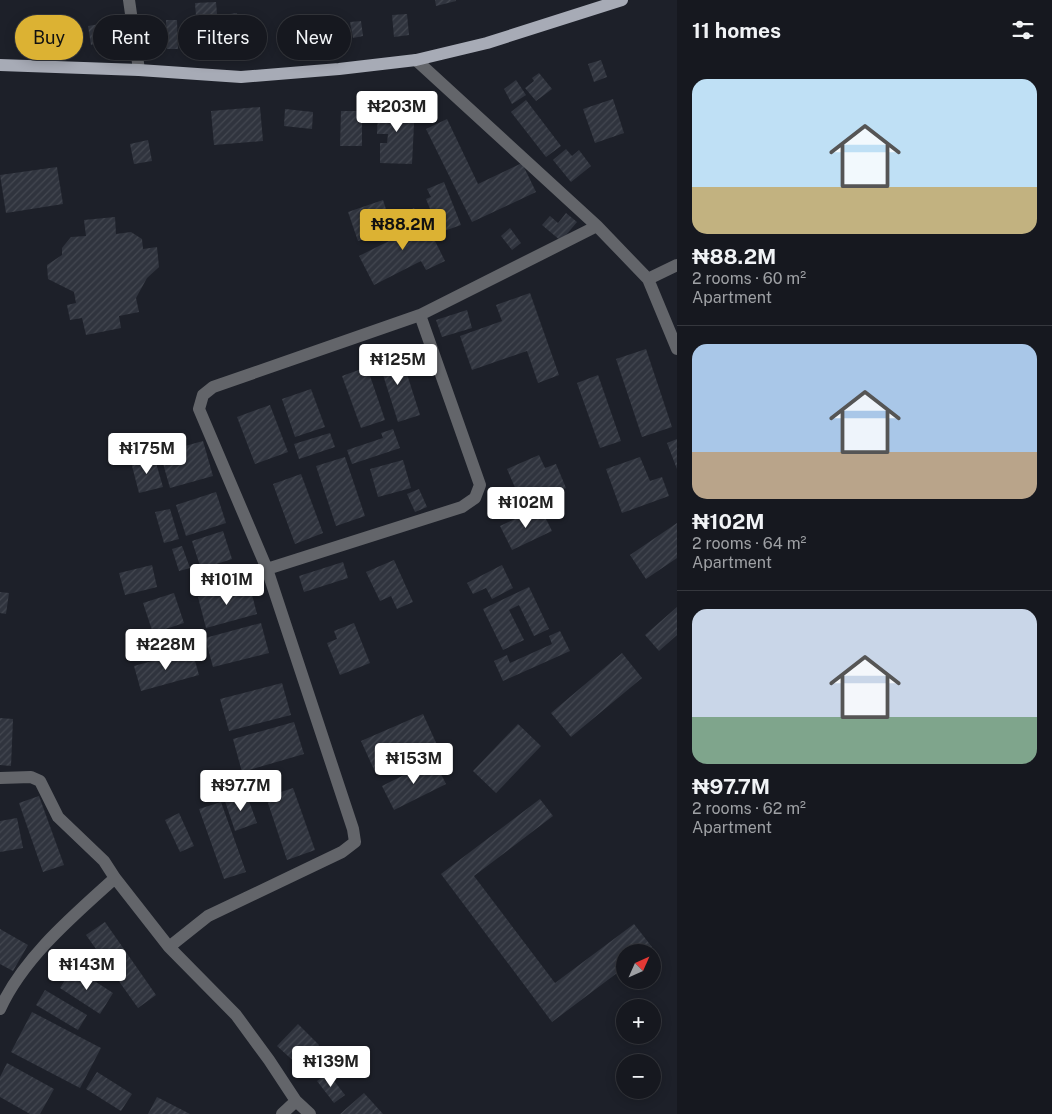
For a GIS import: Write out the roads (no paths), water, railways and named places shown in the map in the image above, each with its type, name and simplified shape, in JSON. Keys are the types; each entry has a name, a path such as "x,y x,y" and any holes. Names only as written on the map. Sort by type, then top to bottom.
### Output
{"main road":[{"path":"0,65 139,70 241,77 339,69 416,60 487,43 622,0"}],"street":[{"path":"129,0 139,70"},
{"path":"416,60 597,226 648,279 677,350"},
{"path":"169,947 208,916 342,852 355,842 353,829 267,568 199,409 203,395 214,387 420,315 597,226"},
{"path":"648,279 677,265"},
{"path":"267,568 462,507 475,498 480,485 420,315"},
{"path":"0,778 31,777 40,781 58,817 104,861 169,947 236,1015 296,1101 310,1114"},
{"path":"0,1009 9,989 58,930 115,878"},
{"path":"282,1114 296,1101"}]}
